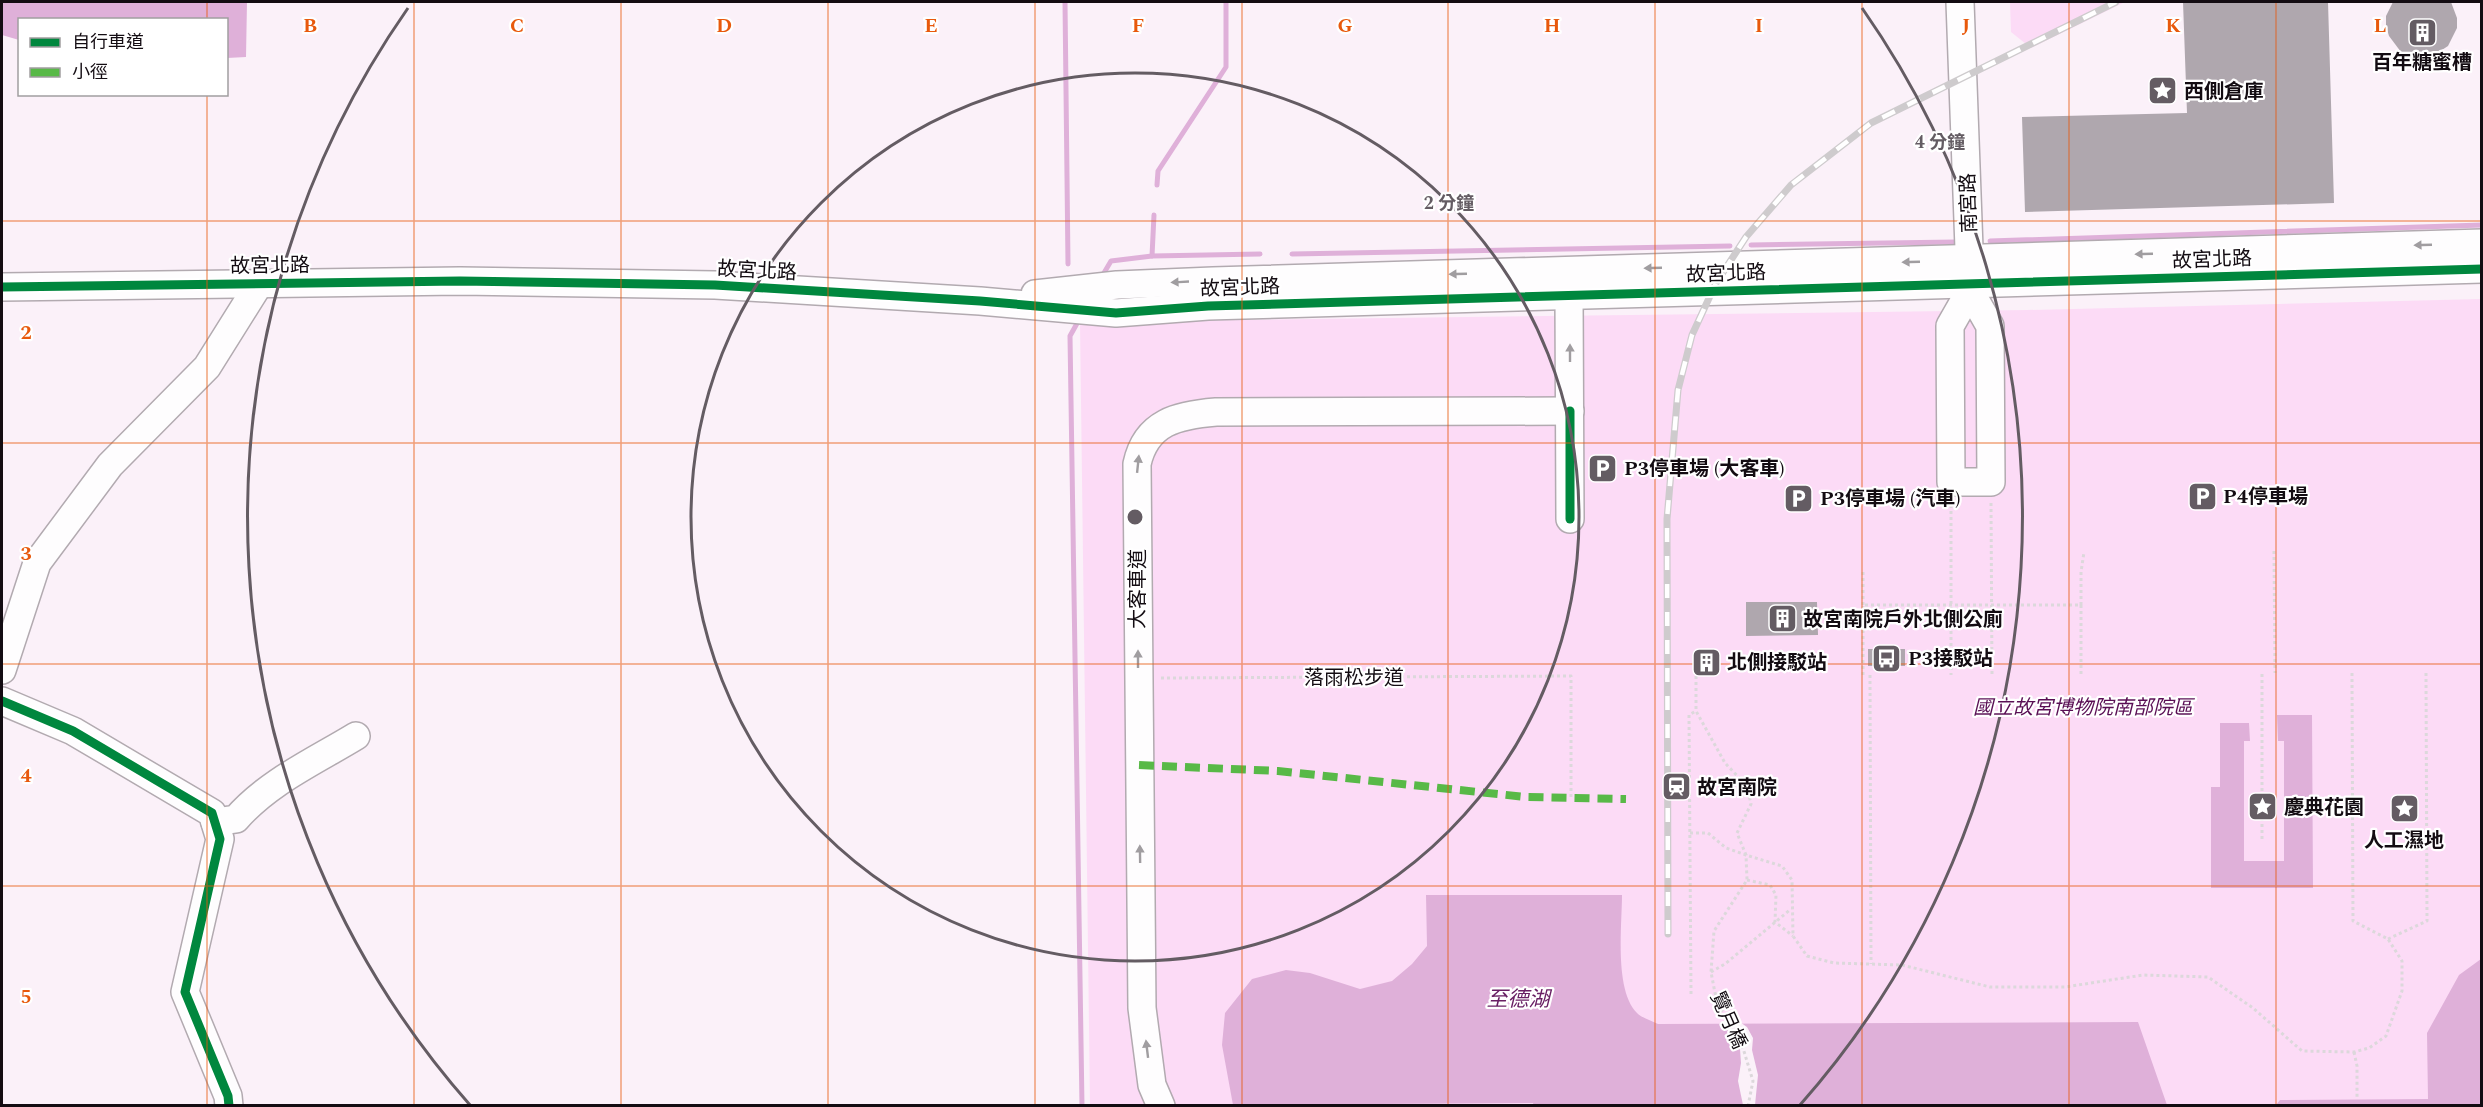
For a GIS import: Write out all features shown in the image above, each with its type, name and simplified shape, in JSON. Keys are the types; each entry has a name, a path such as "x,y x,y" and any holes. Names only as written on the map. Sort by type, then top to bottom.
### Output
{"street":[{"name":"南宮路","path":"1960,2 1970,278"},
{"name":"故宮北路","path":"2,287 460,280 715,285 980,301 1116,313 1208,306 1569,295 1970,278 2481,243"},
{"name":"故宮北路","path":"980,301 1117,285 1213,280 1970,278 2481,269"},
{"path":"1970,278 1990,326 1991,482 1951,482 1950,326 1970,278"},
{"path":"2,670 37,563 110,465 207,367 260,284"},
{"path":"1569,295 1570,519"},
{"name":"大客車道","path":"1161,1106 1152,1086 1142,1008 1137,464 1140,448 1166,422 1187,414 1570,411"},
{"path":"2,701 73,731 212,813 219,839 185,992 228,1096 229,1106"},
{"path":"215,822 236,819 249,804 272,786 356,736"}],"path":[{"path":"1951,482 1951,675"},
{"path":"1991,482 1992,675"},
{"path":"2274,551 2275,674"},
{"path":"2081,674 2080,572 2084,552"},
{"path":"1863,572 1863,675"},
{"path":"1863,605 2081,605"},
{"path":"2388,939 2427,921 2426,673"},
{"path":"2262,674 2262,840"},
{"path":"1775,922 1793,936 1807,956 1834,963 1902,965 1990,987 2065,987 2143,975 2208,977 2253,1008 2302,1051 2354,1052 2368,1048 2385,1036 2402,991 2402,961 2388,939 2353,921 2352,674"},
{"path":"1870,675 1871,964"},
{"path":"1696,676 1696,711 1725,763 1747,786 1751,804 1737,833 1746,855 1747,880 1770,885 1776,895 1775,922"},
{"path":"1691,994 1689,715 1696,711"},
{"path":"1690,833 1708,833 1726,848 1782,866 1792,880 1793,936"},
{"path":"1711,972 1725,964 1791,909"},
{"path":"2354,1052 2357,1066 2357,1099"}],"green space":[{"path":"2010,2 2125,2 2031,48 2011,32"},
{"name":"國立故宮博物院南部院區","path":"2481,299 2481,1105 1090,1105 1080,322 2027,310"}],"water":[{"path":"2,2 247,2 246,57 228,58 228,18 18,18 18,40 2,35"},
{"path":"2277,715 2312,715 2313,888 2211,888 2211,787 2220,787 2220,723 2249,723 2250,741 2244,741 2244,861 2284,861 2284,741 2278,741"},
{"name":"至德湖","path":"1426,895 1622,895 1621,957 1625,989 1637,1013 1658,1024 2138,1022 2167,1105 1534,1106 1533,1103 1233,1105 1222,1045 1225,1013 1252,979 1286,970 1310,973 1360,989 1392,981 1412,964 1427,946"},
{"path":"2481,959 2481,1105 2276,1105 2280,1100 2428,1099 2427,1033 2459,975"}],"pier":[{"path":"1737,1020 1747,1027 1753,1038 1752,1050 1758,1075 1755,1105 1743,1105 1738,1081 1741,1063 1740,1049 1723,1021"}],"building":[{"path":"2183,2 2328,2 2334,203 2025,212 2022,117 2187,113"},
{"name":"百年糖蜜槽","path":"2393,2 2451,2 2457,18 2457,28 2448,46 2431,57 2421,58 2401,52 2389,36 2386,26 2386,16"},
{"name":"故宮南院戶外北側公廁","path":"1746,602 1817,602 1818,635 1746,636"},
{"path":"1868,649 1905,649 1905,666 1868,666"}],"waterway":[{"path":"1065,2 1068,264"},
{"path":"1157,185 1158,171 1226,67 1226,2"},
{"path":"1154,215 1152,256 1260,254"},
{"path":"1990,241 2482,225"},
{"path":"1751,245 1956,242"},
{"path":"1292,254 1730,246"},
{"path":"1101,278 1111,261 1152,256"},
{"path":"1080,318 1070,336 1082,1106"}],"railway":[{"path":"1668,934 1667,519 1678,390 1692,335 1716,283 1746,237 1791,185 1871,123 2116,2"}],"marked path":[{"path":"1139,765 1278,771 1526,797 1626,799"}],"cycle path":[{"path":"2,287 460,281 715,285 980,301 1116,313 1208,306 2482,269"},
{"path":"1570,411 1570,519"},
{"path":"2,701 73,731 212,813 220,839 185,992 228,1096 229,1106"}],"place":[{"name":"百年糖蜜槽","path":"2422,32"},
{"name":"西側倉庫","path":"2163,91"},
{"name":"P3停車場 (大客車)","path":"1603,468"},
{"name":"P4停車場","path":"2202,496"},
{"name":"P3停車場 (汽車)","path":"1799,498"},
{"name":"故宮南院戶外北側公廁","path":"1782,619"},
{"name":"P3接駁站","path":"1887,658"},
{"name":"北側接駁站","path":"1706,662"},
{"name":"故宮南院","path":"1676,787"},
{"name":"慶典花園","path":"2263,807"},
{"name":"人工濕地","path":"2404,809"}]}
